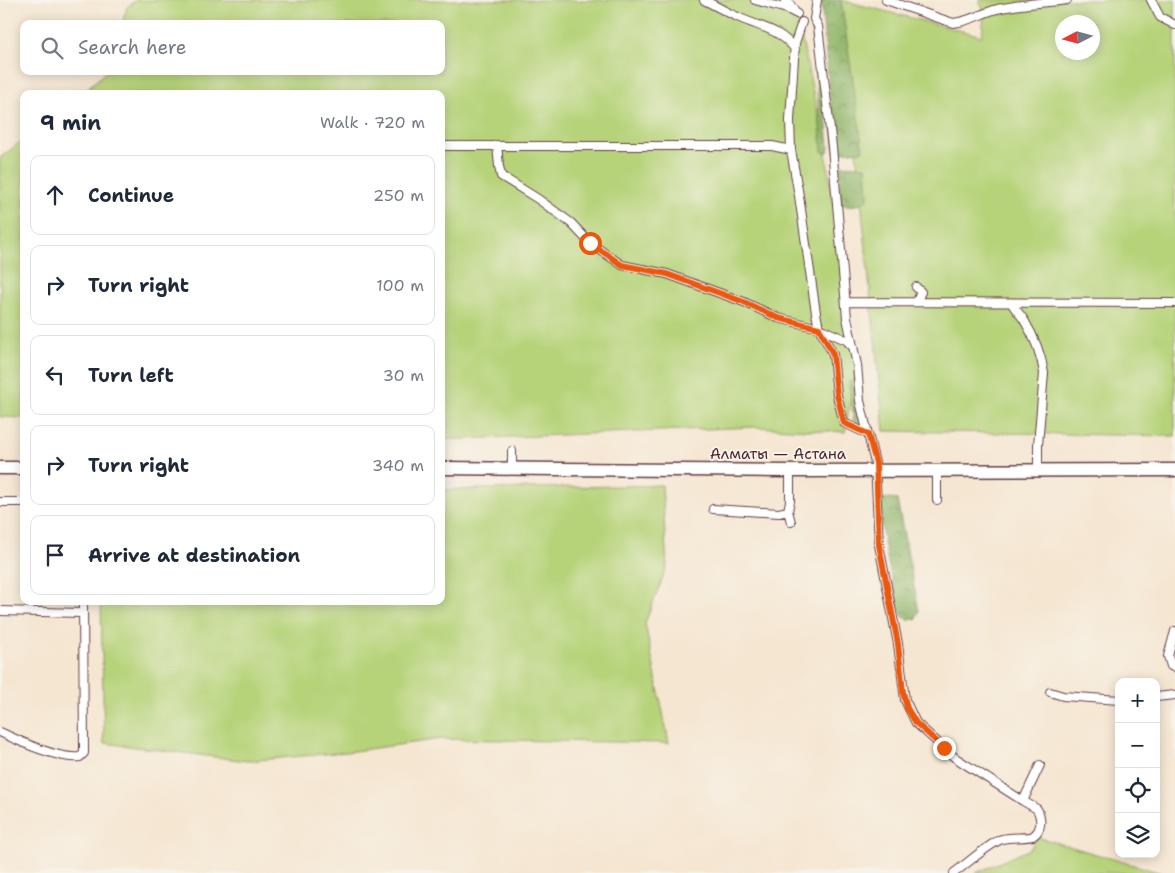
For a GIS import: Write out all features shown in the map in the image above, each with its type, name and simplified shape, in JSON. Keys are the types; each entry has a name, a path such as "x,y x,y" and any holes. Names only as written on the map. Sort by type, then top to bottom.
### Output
{"highway":[{"path":"0,468 20,468"},
{"name":"Алматы — Астана","path":"445,468 1175,470"}],"street":[{"path":"704,0 740,18 776,31 795,49"},
{"path":"755,0 787,9 797,14"},
{"path":"784,0 789,3 802,22 795,49 790,120 791,150 819,328 833,354 837,395 844,423 868,434"},
{"path":"817,0 814,19 818,26 846,302 852,346 857,365 860,401 876,470 879,545 898,644 903,692 907,708 925,733 954,757 1037,809 1041,819 1040,827 1033,836 1028,838 1017,836 997,841 954,873"},
{"path":"886,0 953,22 961,22 997,9 1067,0"},
{"path":"1151,0 1160,17 1175,24"},
{"path":"802,22 805,23 814,19"},
{"path":"445,146 772,146 791,150"},
{"path":"497,146 502,176 571,223 590,243 622,265 667,274 744,302 778,318 819,328 846,340 852,346"},
{"path":"916,287 921,292 917,301"},
{"path":"846,302 1175,303"},
{"path":"1012,304 1036,342 1044,373 1038,445 1038,470"},
{"path":"512,451 512,468"},
{"path":"790,470 790,501 788,511 791,522"},
{"path":"937,470 937,500"},
{"path":"0,502 20,502"},
{"path":"713,509 779,513 788,511"},
{"path":"0,732 34,748 63,756 75,758 80,757 84,753 82,605"},
{"path":"0,611 82,612"},
{"path":"1175,632 1168,656 1171,666 1175,668"},
{"path":"1050,692 1063,696 1115,700"},
{"path":"1160,697 1175,695"},
{"path":"1023,801 1040,765"}],"green space":[{"path":"136,0 779,0 796,12 826,153 846,302 857,365 845,432 755,427 445,440 445,90 86,90 102,75 445,75 445,20 123,20 127,7"},
{"path":"821,0 841,0 863,151 835,152"},
{"path":"841,0 982,36 984,13 979,0 1175,0 1175,436 884,431"},
{"path":"813,23 816,23 829,147 826,153 822,151"},
{"path":"20,142 20,418 0,417 0,158"},
{"path":"838,165 866,166 868,198 865,201 856,205 841,204"},
{"path":"856,379 868,431 854,424 849,382"},
{"path":"662,485 667,567 645,623 669,743 441,739 347,752 247,761 104,743 101,605 445,605 445,490"},
{"path":"891,498 897,500 919,611 916,619 907,619 898,607 889,568 883,536 881,509 882,499"},
{"path":"1037,837 1161,873 976,873 1030,849"}],"route":[{"path":"590,243 622,265 667,274 757,307 778,318 819,328 833,354 837,395 844,423 868,434 876,463 879,545 898,644 903,692 907,708 925,733 944,748"}]}
